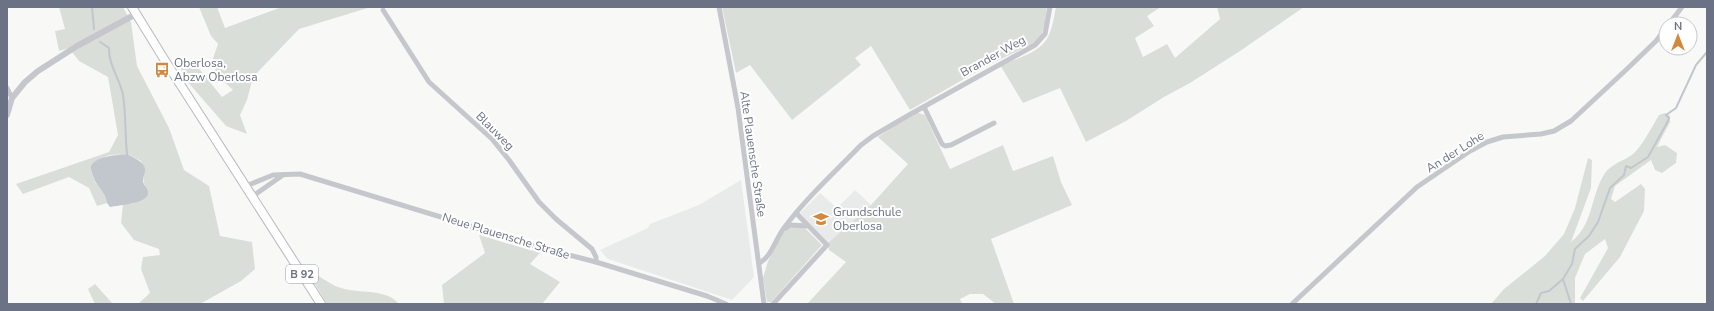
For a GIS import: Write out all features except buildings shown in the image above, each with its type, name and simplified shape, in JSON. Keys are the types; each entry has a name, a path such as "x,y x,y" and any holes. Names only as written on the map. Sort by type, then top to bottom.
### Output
{"main road":[{"name":"B 92","path":"134,10 321,304"}],"street":[{"name":"Alte Plauensche Straße","path":"719,7 729,69 738,108 764,304"},
{"name":"Brander Weg","path":"759,263 767,256 782,230 796,213 861,145 873,136 976,76 1035,45 1045,34 1050,7"},
{"path":"1675,16 1682,7"},
{"path":"7,115 12,98 25,82 38,71 134,10"},
{"name":"Blauweg","path":"383,10 429,82 492,139 539,202 556,219 592,248 596,257 596,262"},
{"name":"An der Lohe","path":"1292,304 1417,187 1470,151 1488,142 1503,137 1541,134 1554,131 1571,121 1658,38"},
{"path":"7,88 12,98"},
{"path":"924,107 942,144 945,146 951,145 994,123"},
{"path":"253,196 266,189 276,178 286,173"},
{"name":"Neue Plauensche Straße","path":"246,186 266,177 286,173 310,176 542,248 596,262 707,296 726,304"},
{"path":"773,304 827,245 796,213"},
{"path":"782,230 790,225 808,226"}],"shaded area":[{"path":"59,7 123,7 131,22 137,66 169,128 184,170 209,186 220,236 252,242 255,269 241,281 200,304 138,304 150,293 141,269 143,257 160,255 159,249 134,240 121,223 123,204 132,204 146,197 147,194 143,179 145,172 141,161 127,154 110,155 96,161 91,169 95,182 106,196 107,203 97,206 89,188 69,177 23,194 16,184 109,152 118,135 108,77 79,61 69,48 59,51 55,31 65,29"},
{"path":"199,7 217,7 225,28 282,7 371,7 299,29 253,77 247,100 240,115 247,134 226,126 186,80 179,65 192,60 222,97 233,90 221,79 211,64 218,44 211,36"},
{"path":"722,7 1047,7 1041,37 1032,44 985,67 910,110 871,46 855,58 861,65 792,120 750,65 736,73"},
{"path":"1056,7 1161,7 1147,16 1154,26 1135,38 1143,57 1167,44 1175,58 1220,19 1217,7 1304,7 1190,83 1164,97 1126,121 1086,142 1060,88 1023,103 1000,65 1035,51 1045,41 1050,32"},
{"path":"916,112 925,115 950,169 1003,145 1013,171 1053,156 1061,182 1072,205 991,239 1014,304 996,304 983,294 970,294 960,299 962,304 807,304 846,262 829,250 828,243 871,205 908,164 878,137"},
{"path":"1665,113 1670,116 1670,122 1657,147 1665,145 1677,153 1676,163 1662,173 1655,170 1651,160 1615,186 1611,199 1615,202 1641,184 1645,189 1644,211 1620,257 1583,301 1580,298 1608,248 1605,239 1585,254 1575,278 1575,304 1491,304 1504,289 1545,256 1564,234 1575,208 1588,158 1592,160 1591,188 1571,242 1584,227 1600,182 1607,170 1633,154 1640,147 1659,115"},
{"path":"127,154 142,163 144,166 145,172 143,181 148,194 146,198 141,201 110,207 104,194 95,181 91,166 97,160 102,158"},
{"path":"741,180 754,277 732,300 608,259 600,250 648,228 650,224 699,205"},
{"path":"855,190 871,205 828,243 800,213 820,193 837,208"},
{"path":"797,226 805,228 822,245 771,302 767,302 763,278 768,261 783,233 787,229"},
{"path":"479,235 540,253 530,264 560,282 542,304 444,304 442,285 485,253"},
{"path":"317,275 338,287 348,290 380,293 394,299 399,304 327,304 312,279"},
{"path":"95,284 112,303 121,304 95,304 88,289"}],"waterway":[{"path":"92,7 94,29"},
{"path":"100,42 109,48 110,60 123,95 127,154"},
{"path":"1536,304 1541,293 1549,291 1563,279 1572,264 1575,249 1589,236 1598,222 1610,188 1624,175 1626,166 1631,168 1648,157 1668,121 1669,118 1666,115 1676,108 1696,65 1707,52"},
{"path":"1563,279 1571,304"}],"place":[{"name":"Oberlosa, Abzw Oberlosa","path":"162,70"},
{"name":"Grundschule Oberlosa","path":"821,219"}]}
